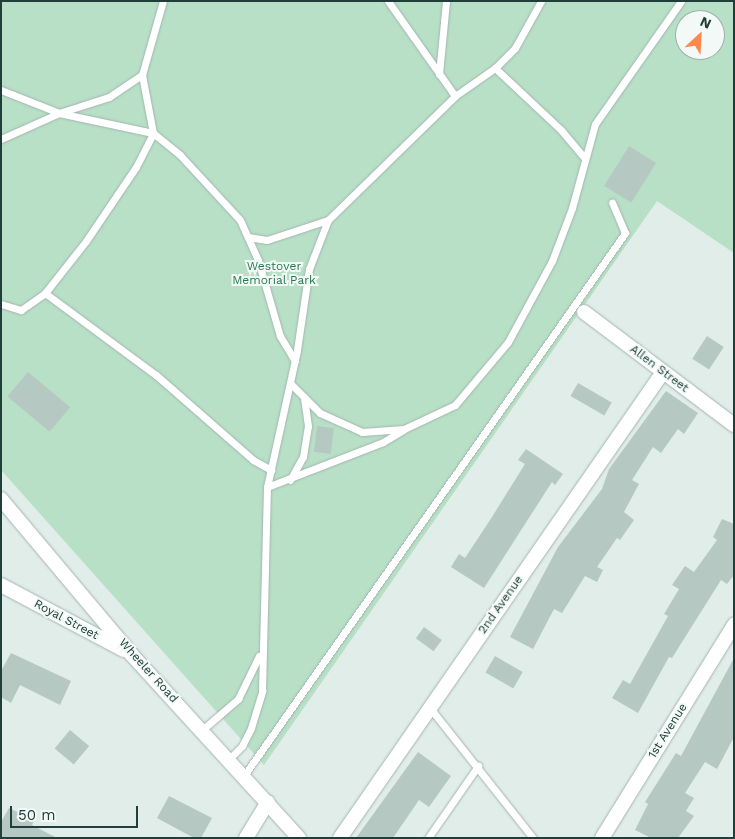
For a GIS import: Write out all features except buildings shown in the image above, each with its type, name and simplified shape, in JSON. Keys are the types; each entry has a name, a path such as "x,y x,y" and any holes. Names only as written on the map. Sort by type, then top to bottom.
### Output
{"street":[{"name":"Allen Street","path":"584,312 734,425"},
{"name":"2nd Avenue","path":"340,838 663,372"},
{"name":"Wheeler Road","path":"1,499 131,654 299,838"},
{"name":"Royal Street","path":"1,585 131,654"},
{"name":"1st Avenue","path":"602,838 734,625"},
{"path":"246,838 268,802"}],"lane":[{"path":"1,304 21,310 45,293 86,241 136,167 153,133 142,75 163,1"},
{"path":"388,1 455,96"},
{"path":"439,74 446,1"},
{"path":"228,760 242,746 251,728 262,691 261,653 268,486 295,360 309,269 328,220 455,96 495,68 514,48 541,1"},
{"path":"268,486 290,480 383,442 404,429 455,405 508,342 552,261 572,208 584,157 595,124 681,1"},
{"path":"495,68 561,130 584,157"},
{"path":"1,139 60,113 109,97 142,75"},
{"path":"1,90 60,113 153,133 213,187 240,220 258,260 280,336 295,360"},
{"path":"243,777 625,233 612,203"},
{"path":"248,237 267,240 328,220"},
{"path":"45,293 156,375 253,460 271,470"},
{"path":"290,383 320,413 362,432 404,429"},
{"path":"290,480 304,449 308,426 304,397"},
{"path":"202,730 238,699 261,653"},
{"path":"430,708 534,838"},
{"path":"428,838 478,766"}],"green space":[{"name":"Westover Memorial Park","path":"1,1 734,1 734,253 657,201 264,765 1,470"}]}
